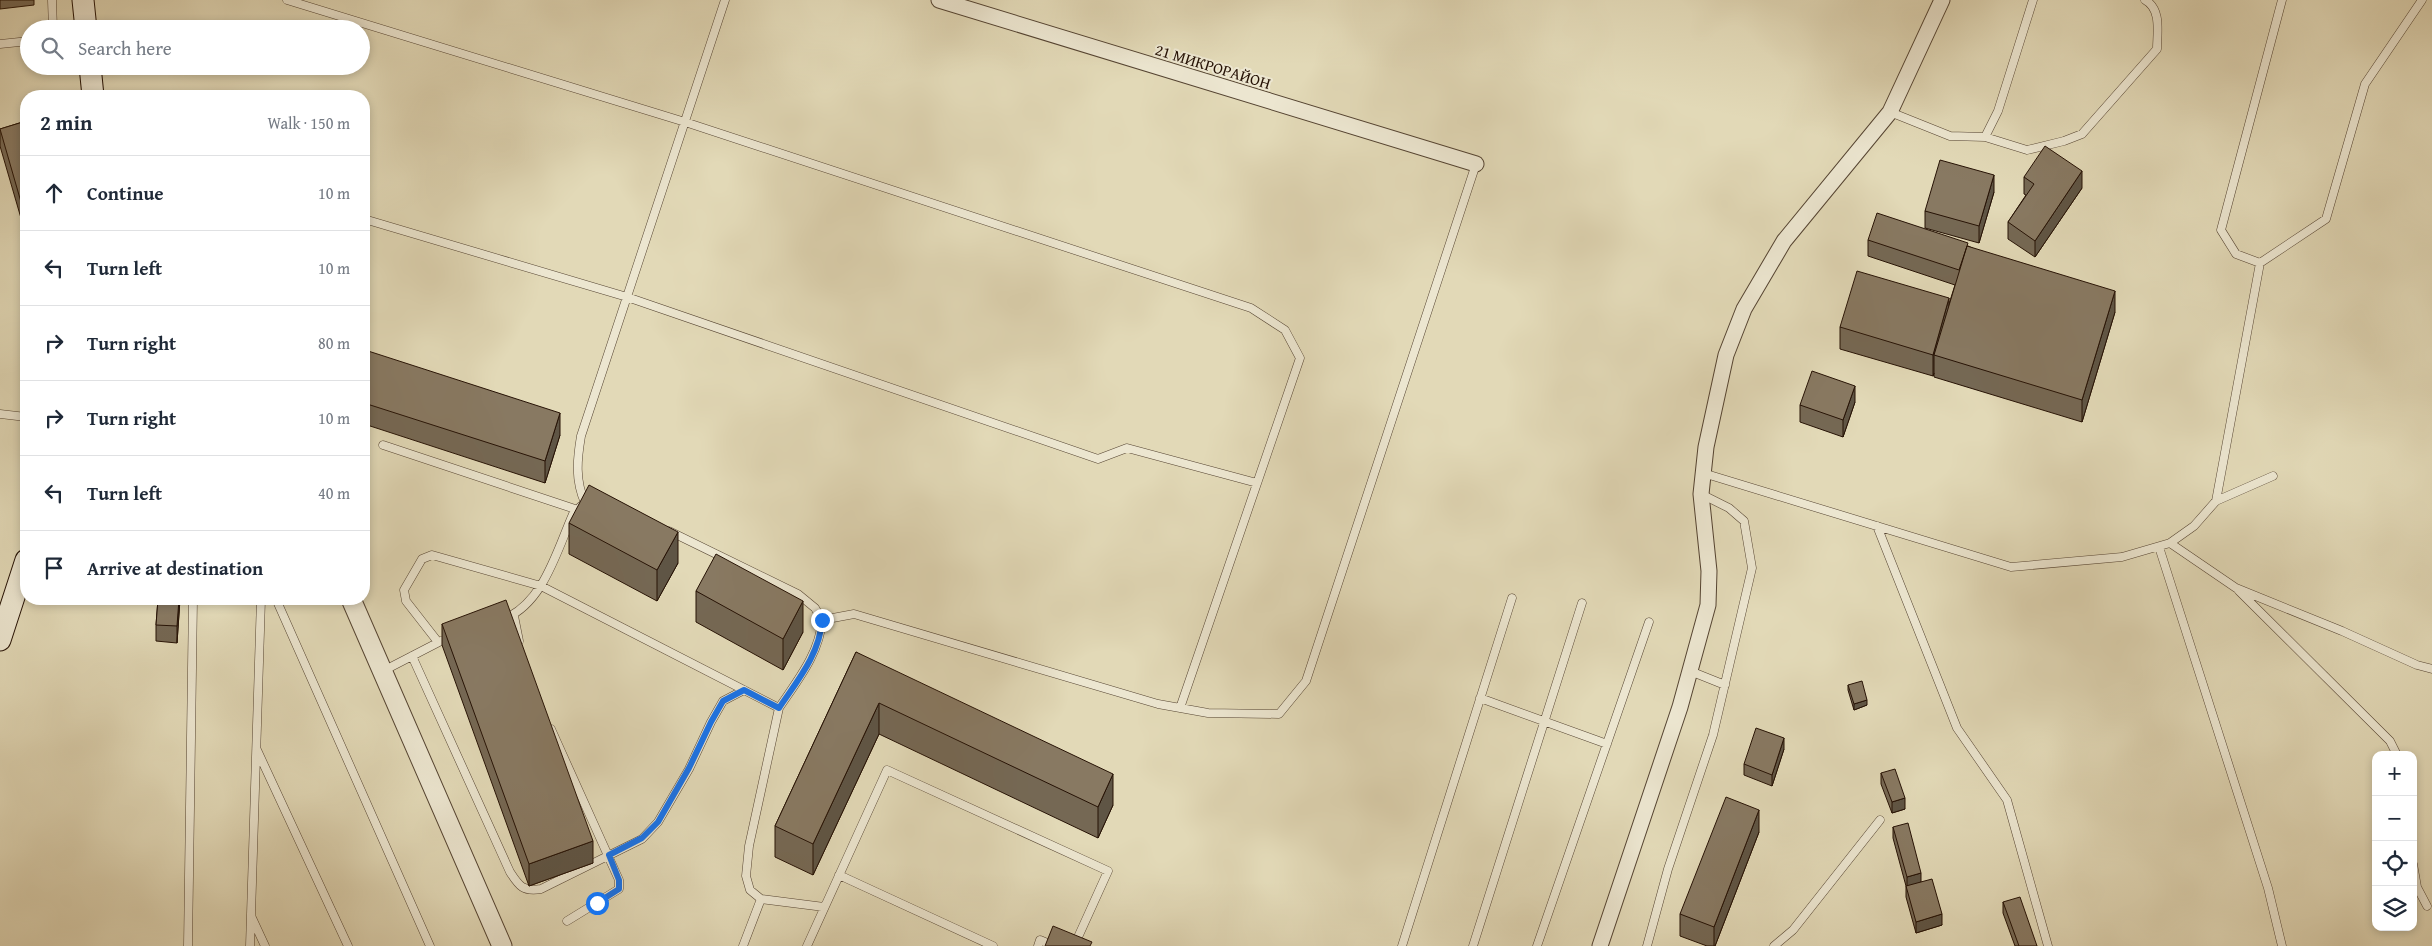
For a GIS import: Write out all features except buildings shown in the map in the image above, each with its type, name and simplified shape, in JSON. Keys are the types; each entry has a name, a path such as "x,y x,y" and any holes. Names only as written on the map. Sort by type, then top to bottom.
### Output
{"main road":[{"path":"83,0 85,20"},
{"path":"91,75 92,90"},
{"path":"0,640 20,578"}],"street":[{"name":"21 МИКРОРАЙОН","path":"939,0 1476,164"},
{"path":"1600,946 1680,707 1708,605 1709,571 1701,494 1706,446 1726,355 1744,309 1784,241 1890,112 1942,0"},
{"path":"354,605 502,946"}],"lane":[{"path":"52,0 53,20"},
{"path":"287,0 352,20"},
{"path":"494,622 514,616 527,604 541,586 573,514 589,502 578,479 577,459 581,436 725,0"},
{"path":"1985,137 1998,111 2033,0"},
{"path":"1890,112 1950,136 1985,137 2027,150 2064,141 2082,134 2157,49 2157,18 2150,3 2145,0"},
{"path":"2260,263 2236,254 2221,230 2282,0"},
{"path":"2216,501 2260,263 2326,219 2366,84 2422,0"},
{"path":"370,25 685,122 1251,308 1285,330 1300,358 1180,708"},
{"path":"0,44 20,42"},
{"path":"822,620 854,614 1158,704 1208,713 1279,714 1306,681 1476,164"},
{"path":"370,221 628,297 1098,459 1127,448 1257,483"},
{"path":"0,414 20,416"},
{"path":"383,445 578,510"},
{"path":"1703,474 2011,567 2122,558 2170,544 2194,526 2216,501 2273,476"},
{"path":"1647,946 1668,869 1713,735 1752,568 1744,521 1729,508 1701,494"},
{"path":"1877,526 1957,728 2007,800 2048,946"},
{"path":"665,529 798,594 815,608 822,620 815,649 806,669 779,708 748,854 746,876 750,890 761,899 824,907"},
{"path":"2170,544 2236,588 2390,741 2395,751"},
{"path":"2159,547 2268,888 2282,946"},
{"path":"438,642 406,600 404,590 422,559 432,555 541,586 779,708"},
{"path":"2236,588 2342,631 2418,665 2432,669"},
{"path":"1402,946 1512,598"},
{"path":"1473,946 1582,603"},
{"path":"188,946 193,605"},
{"path":"250,946 261,605"},
{"path":"279,605 430,946"},
{"path":"514,616 521,650"},
{"path":"1537,946 1649,622"},
{"path":"383,671 453,636"},
{"path":"412,656 510,872 520,886 529,891 541,889 642,838 658,822 689,768 723,701 744,690"},
{"path":"1690,671 1724,685"},
{"path":"1480,698 1607,744"},
{"path":"547,718 619,880 619,889 567,921"},
{"path":"256,748 348,946"},
{"path":"807,946 887,770 1108,871 1074,946"},
{"path":"1774,946 1793,930 1880,820"},
{"path":"839,875 993,946"},
{"path":"2417,886 2427,906"},
{"path":"743,946 761,899"},
{"path":"251,916 265,946"},
{"path":"1038,946 1040,940 1054,946"}],"route":[{"path":"597,903 619,889 619,880 609,855 642,838 658,822 689,768 723,701 744,690 779,708 806,669 815,649 822,620"}]}
